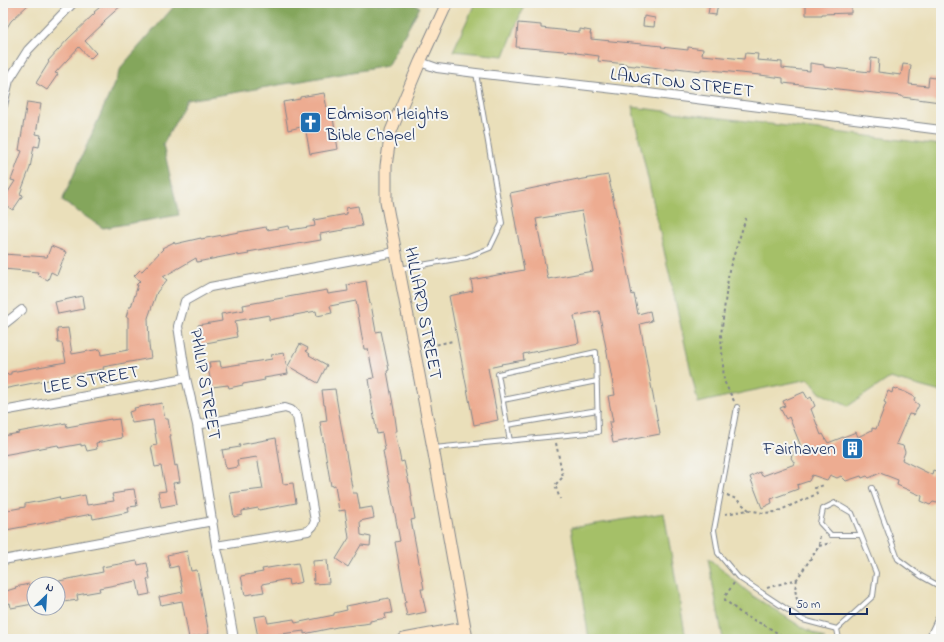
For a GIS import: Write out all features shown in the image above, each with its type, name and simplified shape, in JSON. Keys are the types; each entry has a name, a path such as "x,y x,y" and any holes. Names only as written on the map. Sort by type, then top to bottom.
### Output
{"street":[{"path":"3,105 9,80 28,50 73,3"},
{"name":"HILLIARD STREET","path":"447,3 391,131 386,166 386,201 433,448 466,634"},
{"name":"LANGTON STREET","path":"420,62 438,68 476,73 941,130"},
{"name":"PHILIP STREET","path":"234,639 220,560 216,546 198,425 186,378 178,326 186,301 210,287 395,252"},
{"path":"3,325 22,310"},
{"name":"LEE STREET","path":"3,411 186,378"},
{"path":"198,425 285,408 291,410 297,416 314,521 313,526 308,531 216,546"},
{"path":"3,560 213,521"},
{"path":"930,639 941,616"},
{"path":"404,639 452,630 466,634"}],"lane":[{"path":"398,270 466,257 490,248 502,223 476,73"},
{"path":"433,448 510,441 598,432 596,352 498,374 510,441"},
{"path":"503,400 597,381"},
{"path":"737,407 714,530 718,553 738,577 803,620 837,629"},
{"path":"507,425 598,410"},
{"path":"872,488 898,559 921,576 941,587"},
{"path":"837,629 873,596 876,573 861,535 852,513 835,503 823,510 820,523 831,535 861,535"},
{"path":"837,629 839,639"}],"path":[{"path":"737,407 724,381 721,335 729,270 746,218"},
{"path":"414,348 453,341"},
{"path":"555,436 563,477 555,485 560,499"},
{"path":"717,514 748,510 763,513 776,512 817,494 815,488 824,485"},
{"path":"721,492 736,499 748,510"},
{"path":"801,618 795,589 797,579 819,546 820,523"},
{"path":"738,577 726,595 725,600 743,615 766,626 785,639"},
{"path":"758,590 797,579"}],"green space":[{"path":"177,3 410,3 420,7 387,66 187,100 163,145 179,215 103,228 62,201 122,66"},
{"path":"475,3 525,3 504,56 453,51"},
{"path":"632,107 941,145 941,392 890,378 848,406 820,393 809,379 698,403"},
{"path":"664,513 686,639 589,639 571,528"},
{"path":"708,558 753,596 800,626 825,639 723,639"}],"building":[{"path":"8,3 30,3 11,21 3,34 3,7"},
{"path":"105,3 124,3 85,41 96,53 90,59 79,47 55,73 58,74 47,90 36,83 49,62 48,61 95,13 94,12"},
{"path":"710,3 718,3 716,15 708,14"},
{"path":"806,3 851,3 851,13 806,15"},
{"path":"644,16 655,18 654,27 643,26"},
{"path":"518,23 541,25 541,28 580,32 580,29 591,31 591,39 688,50 688,47 703,49 702,55 744,59 745,53 758,54 757,60 782,62 782,68 810,71 810,63 824,65 824,67 870,72 871,58 879,59 878,72 901,75 903,64 911,65 909,84 928,86 929,77 941,79 940,102 902,96 783,83 783,78 760,75 701,69 701,71 676,68 675,70 626,65 598,61 599,56 576,52 516,47"},
{"name":"Edmison Heights Bible Chapel","path":"324,93 329,119 333,118 338,149 310,154 305,126 288,130 283,102 300,99 300,97"},
{"path":"27,102 41,104 36,134 41,135 39,147 34,146 30,168 20,194 23,195 13,210 3,204 3,200 15,181 11,180 22,151 19,150"},
{"path":"608,175 632,295 634,294 638,314 650,311 652,321 640,324 660,434 613,443 609,422 613,422 608,396 615,395 599,311 574,316 579,343 523,354 524,360 488,368 498,420 474,425 449,296 473,291 471,280 524,270 510,193","holes":["582,211 593,271 548,279 536,219"]},
{"path":"358,206 362,226 320,234 321,240 248,252 249,254 237,256 237,254 197,262 196,258 163,277 167,280 157,292 148,318 151,358 3,389 3,375 11,374 11,372 66,362 62,343 58,343 57,329 68,328 72,354 100,349 101,355 128,350 128,317 126,317 138,285 136,285 140,281 134,276 140,270 142,271 163,249 162,248 174,242 175,244 266,227 267,230 289,226 290,230 315,226 314,220 347,214 346,208"},
{"path":"51,246 66,252 57,275 51,272 48,280 37,275 38,272 3,269 3,254 47,257"},
{"path":"366,281 376,332 381,331 389,370 387,371 397,431 395,431 401,462 404,461 410,483 415,519 411,520 424,589 421,589 426,612 407,616 404,603 406,602 395,542 400,541 383,451 385,450 382,433 377,434 371,399 369,379 374,378 368,349 364,349 356,301 330,306 332,313 317,316 316,311 269,320 269,315 235,321 237,337 201,344 198,325 222,321 221,314 244,310 243,305 327,290 328,294 348,291 347,285"},
{"path":"82,296 84,309 58,314 55,302"},
{"path":"300,344 308,348 306,351 310,354 309,355 327,365 318,383 288,366"},
{"path":"284,353 288,374 264,378 265,380 229,388 228,385 212,387 208,368 210,368 209,362 220,361 221,367 272,359 271,355"},
{"name":"Fairhaven","path":"893,388 915,397 914,401 919,405 914,415 909,414 896,444 903,446 905,452 902,460 932,475 933,470 941,473 941,497 937,503 933,502 930,505 921,501 922,496 897,485 898,480 880,473 869,478 867,476 862,478 861,476 846,481 841,476 837,478 830,475 827,480 812,475 809,481 797,485 798,489 771,499 772,503 762,508 750,477 760,472 762,476 795,464 791,458 793,452 802,449 789,417 786,419 780,408 785,406 783,401 804,392 808,399 811,397 815,406 811,409 821,435 823,434 828,443 856,432 858,437 872,430 872,428 876,429 886,403 884,402 888,391 892,393"},
{"path":"335,389 353,493 357,493 360,509 372,507 374,518 360,521 361,535 371,537 370,546 361,545 348,567 336,559 349,538 345,510 339,511 335,485 331,486 320,422 327,421 322,390"},
{"path":"162,403 165,419 168,419 175,466 177,465 180,482 173,483 177,504 161,507 158,492 166,491 161,466 155,467 151,446 157,445 153,420 132,423 129,412 135,410 134,408"},
{"path":"111,419 119,419 122,438 96,443 97,449 87,451 85,445 81,446 81,444 59,448 58,445 3,455 3,436 66,423 67,427"},
{"path":"276,438 283,484 293,483 296,503 259,510 258,508 242,511 242,515 234,517 230,493 263,489 257,457 237,460 238,467 226,469 222,450"},
{"path":"134,489 137,506 128,507 129,512 93,519 92,514 6,530 3,511 25,507 25,504 59,497 60,500 85,495 87,505 114,501 112,494 124,492 124,490"},
{"path":"187,551 191,571 197,570 209,634 189,638 182,601 161,605 159,597 183,592 178,566 170,568 167,555"},
{"path":"327,560 329,583 314,584 313,561"},
{"path":"137,561 138,565 147,563 150,579 147,579 150,594 140,596 137,581 99,588 100,591 77,595 78,600 66,602 66,580 103,572 102,567"},
{"path":"298,563 302,582 289,585 288,579 262,584 264,592 245,595 241,576 263,572 262,569"},
{"path":"26,585 26,605 11,608 10,603 3,605 3,592 16,588 15,587"},
{"path":"389,598 392,613 385,614 386,618 370,621 370,623 337,627 304,634 304,631 258,637 254,617 266,615 268,623 294,619 295,623 334,615 334,613 347,610 346,606"}],"place":[{"name":"Edmison Heights Bible Chapel","path":"310,123"},
{"name":"Fairhaven","path":"852,448"}]}
